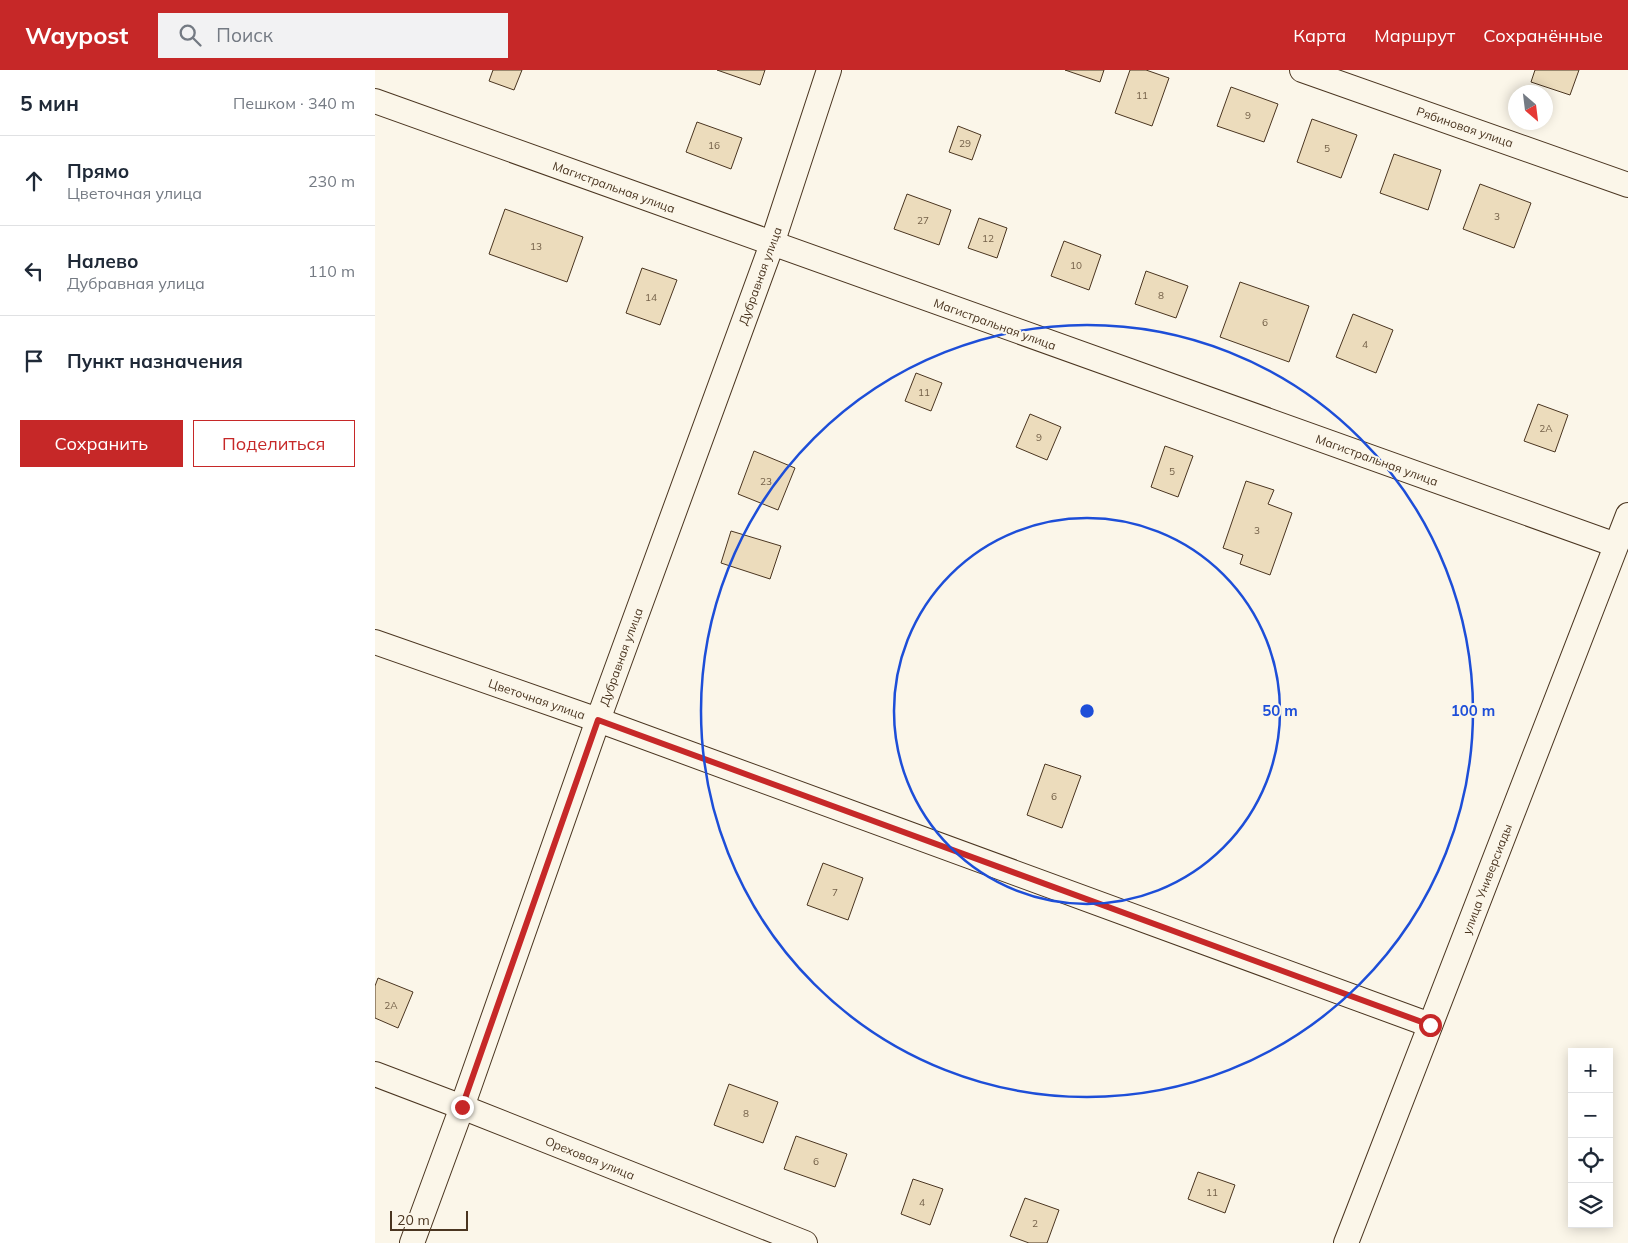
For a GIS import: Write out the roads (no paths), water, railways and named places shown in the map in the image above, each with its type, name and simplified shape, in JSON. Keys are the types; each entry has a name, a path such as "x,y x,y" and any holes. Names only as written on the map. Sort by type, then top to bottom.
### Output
{"street":[{"name":"Дубравная улица","path":"412,1243 462,1107 598,720 772,244 829,70"},
{"name":"Рябиновая улица","path":"1302,70 1628,185"},
{"name":"Магистральная улица","path":"375,101 1616,545"},
{"name":"улица Универсиады","path":"1346,1243 1628,515"},
{"name":"Цветочная улица","path":"375,642 598,720 1430,1025"},
{"name":"Ореховая улица","path":"375,1074 805,1243"}]}
